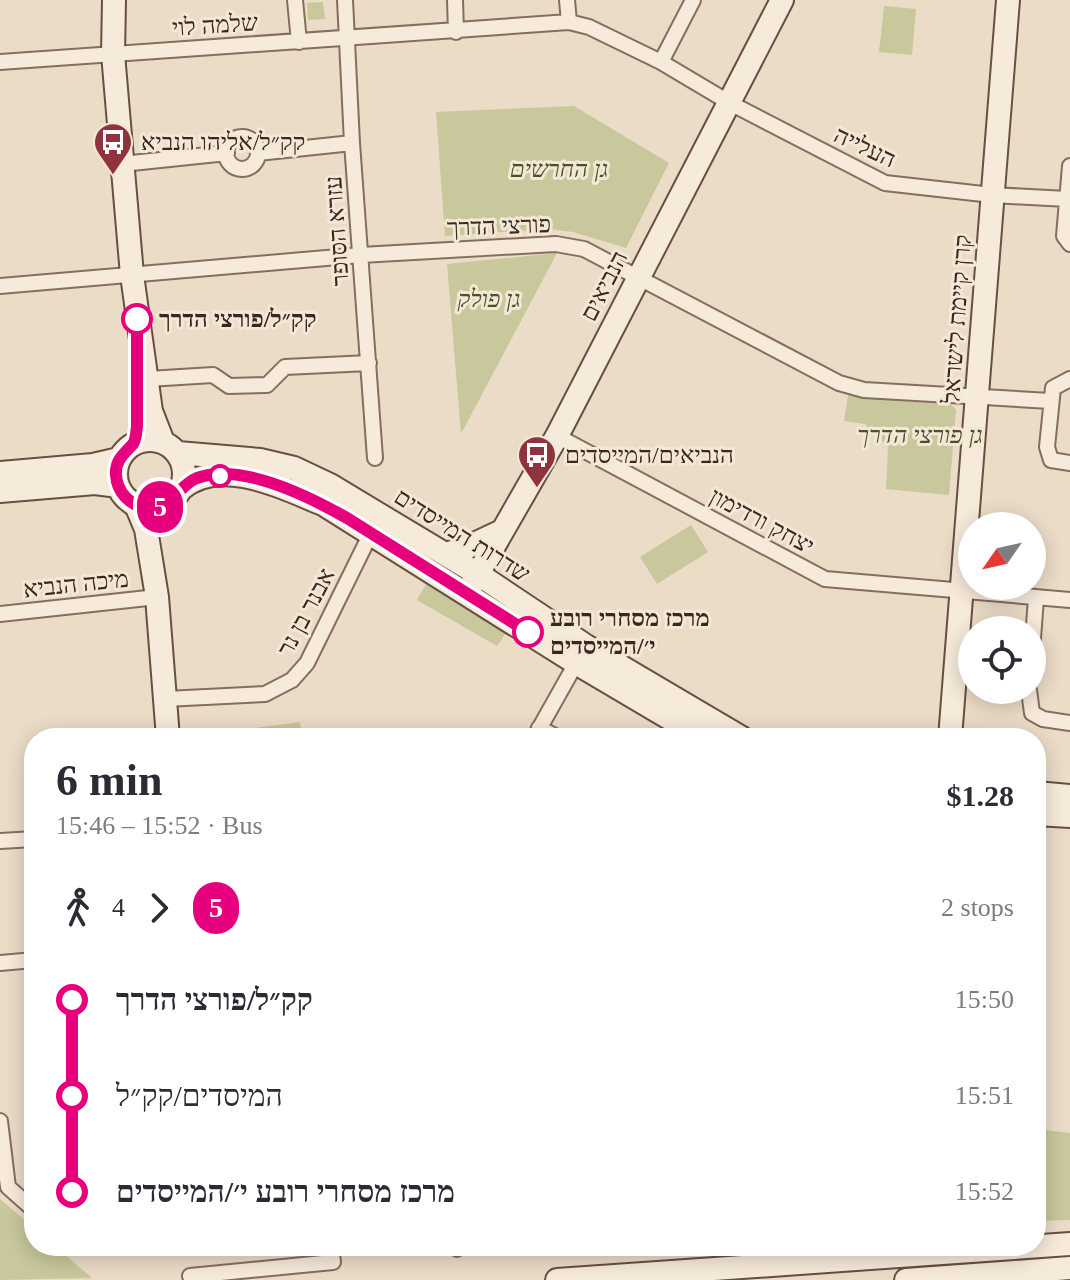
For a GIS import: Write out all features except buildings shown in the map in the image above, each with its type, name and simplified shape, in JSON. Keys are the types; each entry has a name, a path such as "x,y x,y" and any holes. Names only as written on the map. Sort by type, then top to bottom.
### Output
{"street":[{"path":"114,0 113,54 139,334 151,411 184,470 161,526 157,597"},
{"path":"295,0 299,42"},
{"name":"עזרא הסופר","path":"345,0 375,458"},
{"path":"455,0 456,32"},
{"path":"567,0 569,22"},
{"path":"679,0 683,19"},
{"path":"661,62 693,0"},
{"name":"הנביאים","path":"472,583 557,436 782,0"},
{"name":"קרן קיימת לישראל","path":"969,512 1008,0"},
{"name":"שלמה לוי","path":"0,62 569,22 589,27 661,62 730,103"},
{"name":"העלייה","path":"730,103 885,183 992,195 1067,199"},
{"path":"240,138 250,140 258,153 251,166 242,169 233,166 227,153 230,143 240,138"},
{"path":"258,153 352,143"},
{"path":"122,164 227,153"},
{"path":"1070,166 1064,236 1070,244"},
{"name":"פורצי הדרך","path":"0,286 361,255 556,244 584,249 839,383 864,390 1050,401"},
{"path":"139,334 127,451 116,472 118,486 126,498 136,505 150,508 175,496"},
{"path":"148,379 213,375 229,386 267,385 285,367 369,363"},
{"path":"1070,379 1053,388 1048,455 1051,460 1070,463"},
{"name":"יצחק ורדימון","path":"557,436 825,579 958,592"},
{"path":"0,473 93,465 149,440 170,448"},
{"name":"שדרות המייסדים","path":"170,448 260,460 294,468 330,485 446,554 472,583"},
{"name":"שדרות המייסדים","path":"175,496 198,478 241,476 281,487 323,504 371,533 472,583 688,728"},
{"path":"0,491 95,483 118,486"},
{"path":"136,505 146,529 157,597 167,728"},
{"path":"446,554 503,530"},
{"name":"אבנר בן נר","path":"165,699 265,694 292,680 307,663 371,533"},
{"name":"מיכה הנביא","path":"0,614 157,597"},
{"name":"יצחק ורדימון","path":"1046,599 1070,600"},
{"name":"קרן קיימת לישראל","path":"951,728 962,600"},
{"path":"540,728 581,654"},
{"name":"שדרות המייסדים","path":"581,654 723,728"},
{"path":"1031,704 1032,713 1043,719 1070,723"},
{"path":"1046,794 1070,796"},
{"path":"1046,815 1070,816"},
{"path":"0,841 24,840"},
{"path":"0,963 24,961"},
{"path":"0,1121 8,1187 24,1201"},
{"path":"1046,1246 1070,1244"},
{"path":"190,1276 333,1262 332,1256"},
{"path":"557,1280 899,1256"},
{"path":"906,1280 1070,1268"}],"green space":[{"path":"323,2 325,19 308,20 307,3"},
{"path":"884,6 916,9 912,55 879,52"},
{"name":"גן החרשים","path":"574,106 669,163 626,248 573,232 548,229 445,236 436,112"},
{"name":"גן פולק","path":"557,253 461,434 447,264"},
{"name":"גן פורצי הדרך","path":"848,395 949,402 956,410 949,495 886,489 888,447 865,424 844,421"},
{"path":"691,525 708,552 657,584 640,557"},
{"path":"426,584 506,633 497,646 417,600"},
{"path":"300,722 301,728 255,728"},
{"path":"1046,1130 1070,1133 1070,1220 1046,1221"},
{"path":"0,1199 24,1219 24,1256 67,1256 92,1278 0,1280"}],"bus line":[{"name":"5","path":"137,319 135,443 121,456 116,472 124,496 145,508 160,507 173,500 188,483 212,476 241,476 281,487 323,504 347,518 528,632"}],"place":[{"name":"קק״ל/אליהו הנביא","path":"113,176"},
{"name":"קק״ל/פורצי הדרך","path":"137,319"},
{"name":"הנביאים/המייסדים","path":"537,489"},
{"name":"מרכז מסחרי רובע י׳/המייסדים","path":"528,632"}]}
